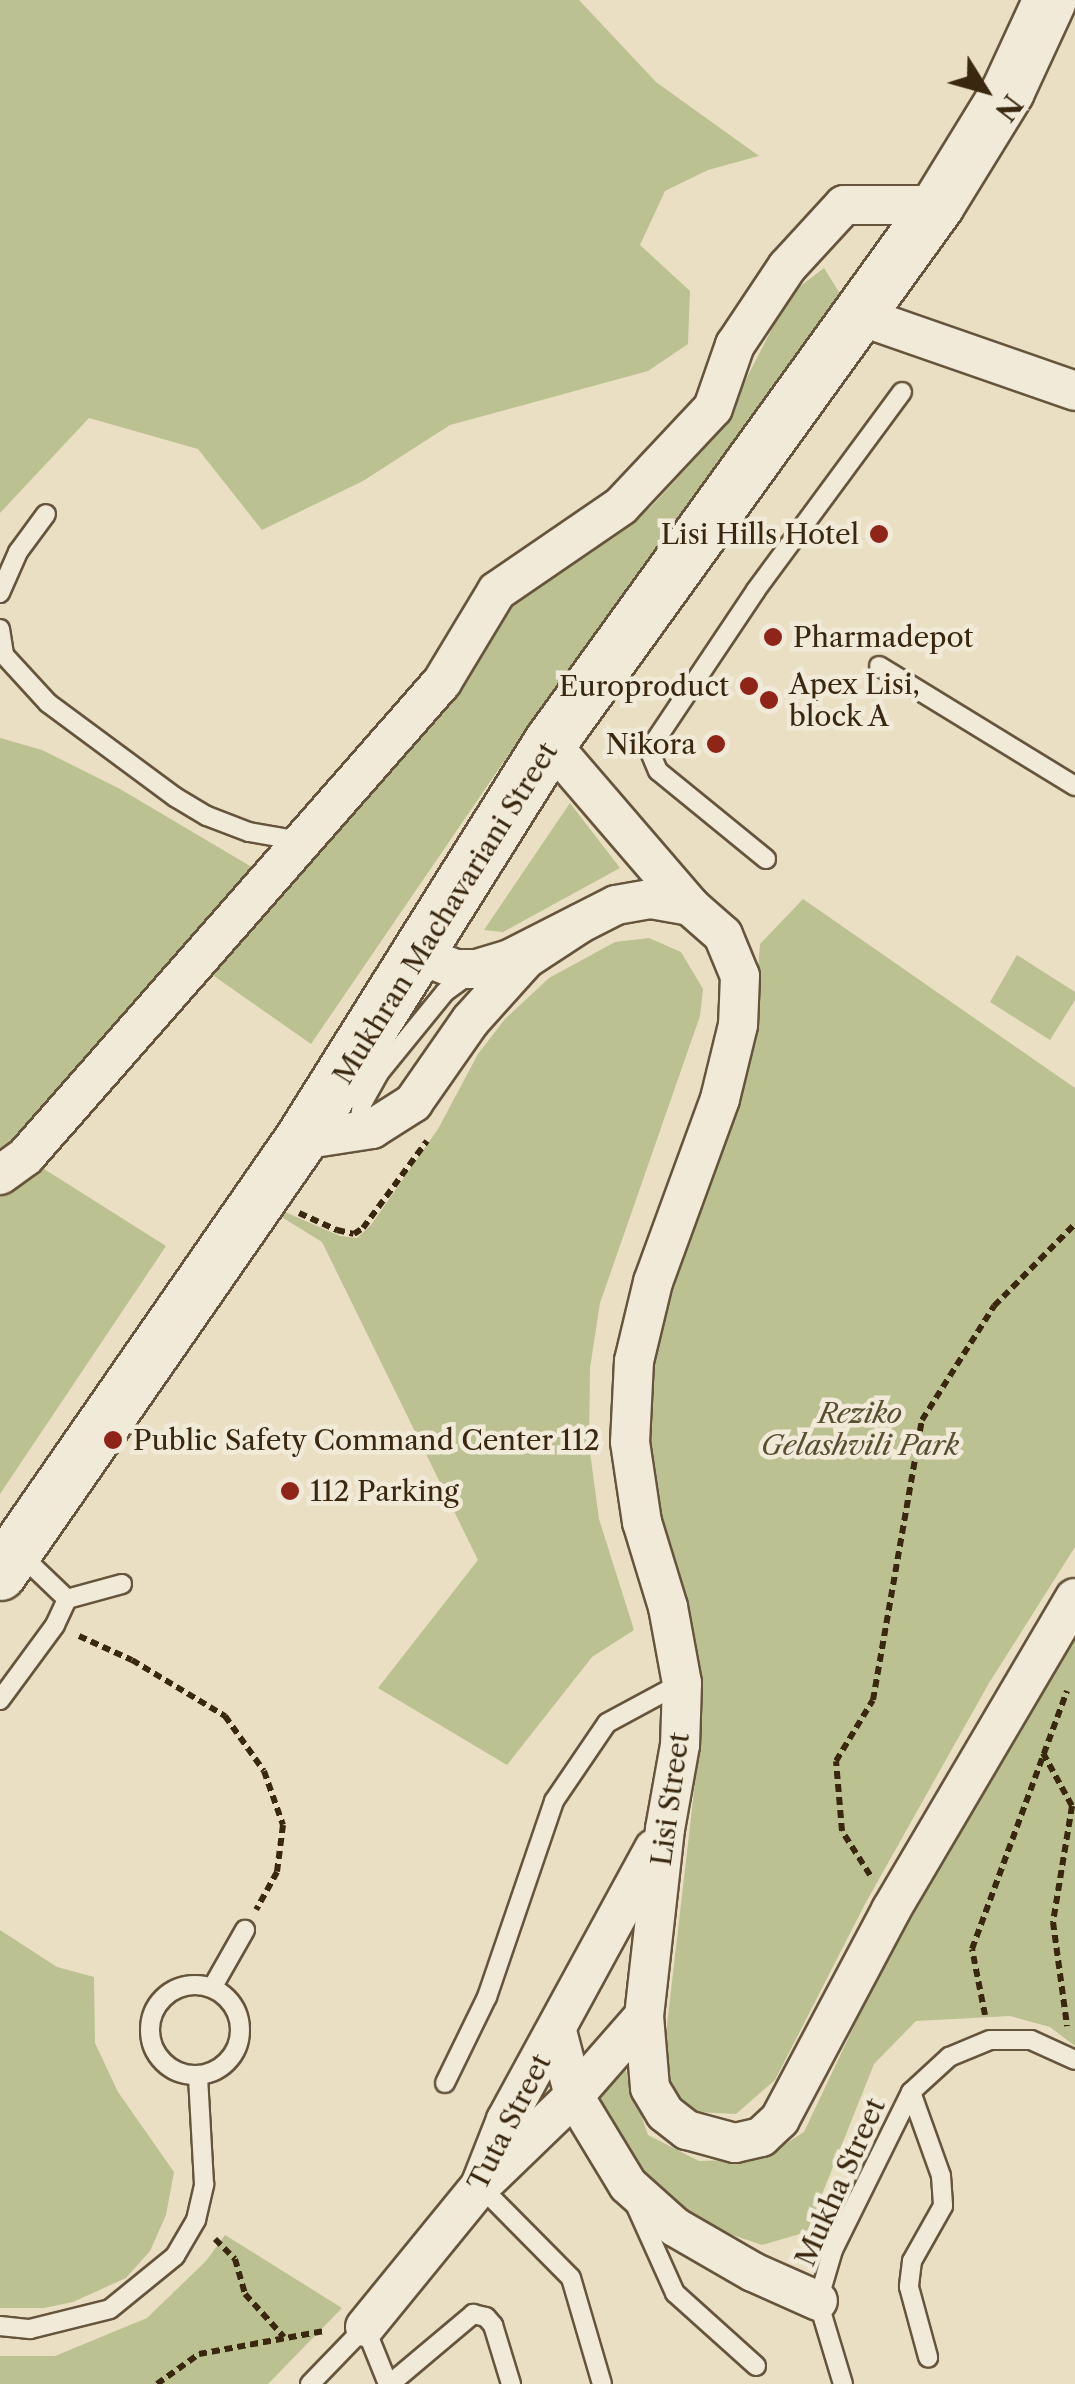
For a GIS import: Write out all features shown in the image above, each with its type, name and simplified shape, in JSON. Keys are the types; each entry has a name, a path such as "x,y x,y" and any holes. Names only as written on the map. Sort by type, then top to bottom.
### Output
{"main road":[{"name":"Mukhran Machavariani Street","path":"8,1562 302,1140 550,743 938,205 1008,91 1050,0"}],"street":[{"path":"0,1174 26,1156 442,682 497,591 621,506 713,408 735,344 787,267 844,205 938,205"},
{"path":"860,316 1075,390"},
{"name":"Lisi Street","path":"550,743 690,906 723,935 740,976 738,1026 720,1099 653,1282 634,1361 630,1442 642,1522 668,1607 682,1683 680,1745 665,1829 644,2016 650,2088 665,2113 687,2130 735,2143 761,2136 794,2102 891,1910 1075,1598"},
{"path":"418,954 455,968 476,969 510,959 616,905 651,900 690,906"},
{"path":"302,1140 372,1130 413,1103 471,1020 526,959 579,924"},
{"name":"Tuta Street","path":"350,2324 480,2186 506,2120 665,1829"},
{"path":"480,2186 574,2096 644,2016"},
{"path":"557,2030 574,2096 628,2185 674,2227 753,2272 818,2301"}],"lane":[{"path":"766,859 658,771 649,750 756,590 902,392"},
{"path":"0,593 18,552 46,514"},
{"path":"0,629 4,655 48,703 176,798 207,816 249,832 301,841"},
{"path":"879,666 1075,786"},
{"path":"358,1132 362,1104 379,1074 445,992 476,969"},
{"path":"8,1562 67,1600"},
{"path":"0,1700 55,1625 67,1600 122,1584"},
{"path":"444,2083 487,1997 554,1800 607,1723 682,1683"},
{"path":"212,1988 245,1930"},
{"path":"182,1986 212,1988 235,2008 240,2038 225,2065 198,2076 183,2074 158,2058 151,2046 151,2016 158,2003 182,1986"},
{"name":"Mukha Street","path":"818,2301 832,2250 911,2092 949,2057 990,2040 1031,2040 1073,2057"},
{"path":"0,2326 30,2329 110,2309 175,2256 196,2220 204,2184 198,2076"},
{"path":"911,2092 941,2176 943,2206 912,2261 910,2274 909,2287 928,2357"},
{"path":"628,2185 654,2256 675,2292 756,2366"},
{"path":"480,2186 571,2278 602,2384"},
{"path":"818,2301 843,2384"},
{"path":"350,2324 388,2384 472,2314 486,2316 493,2325 511,2384"},
{"name":"Tuta Street","path":"310,2384 350,2324"}],"path":[{"path":"264,1197 354,1234 363,1228 434,1131"},
{"path":"891,1910 842,1831 836,1760 872,1700 922,1420 994,1306 1075,1224"},
{"path":"55,1625 132,1660 226,1716 264,1771 283,1825 277,1872 245,1930"},
{"path":"990,2040 972,1949 1068,1687"},
{"path":"1043,1752 1074,1806 1053,1922 1073,2057"},
{"path":"196,2220 235,2259 244,2294 284,2338"},
{"path":"158,2384 198,2354 350,2324"},
{"path":"315,2344 328,2331"}],"green space":[{"path":"0,0 579,0 656,82 759,156 708,170 665,191 640,245 690,291 688,344 648,371 450,425 363,481 262,530 198,449 89,418 0,513"},
{"path":"824,268 842,297 524,732 311,1044 204,969 508,600 603,542 651,507 717,435 790,294"},
{"path":"0,738 42,750 120,789 257,870 24,1132 0,1148"},
{"path":"570,803 620,868 503,932 484,930"},
{"name":"Reziko Gelashvili Park","path":"803,899 1075,1088 1075,1547 989,1683 865,1904 775,2080 736,2114 697,2112 669,2091 663,2060 699,1748 699,1659 643,1451 643,1368 753,1041 760,944"},
{"path":"649,938 681,952 703,989 700,1016 600,1303 590,1368 589,1445 599,1519 634,1630 592,1657 507,1765 378,1688 478,1560 322,1242 280,1216 285,1212 340,1236 357,1238 371,1225 438,1129 478,1054 505,1019 549,978 615,942"},
{"path":"1017,955 1075,992 1075,1000 1050,1040 990,1002"},
{"path":"33,1162 166,1246 0,1494 0,1184"},
{"path":"1075,1620 1075,2046 1050,2027 1010,2016 916,2021 874,2064 807,2232 762,2245 674,2215 637,2174 599,2096 624,2065 648,2135 699,2161 762,2159 804,2132 890,1950"},
{"path":"0,1930 57,1967 94,1977 95,2043 118,2092 174,2172 166,2215 150,2251 126,2278 73,2302 44,2308 0,2308"},
{"path":"225,2235 342,2308 268,2384 0,2384 0,2356 55,2356 147,2318 206,2261"}],"place":[{"name":"Lisi Hills Hotel","path":"879,534"},
{"name":"Pharmadepot","path":"773,637"},
{"name":"Europroduct","path":"749,686"},
{"name":"Apex Lisi, block A","path":"769,700"},
{"name":"Nikora","path":"716,744"},
{"name":"Public Safety Command Center 112","path":"113,1440"},
{"name":"112 Parking","path":"290,1491"}]}
